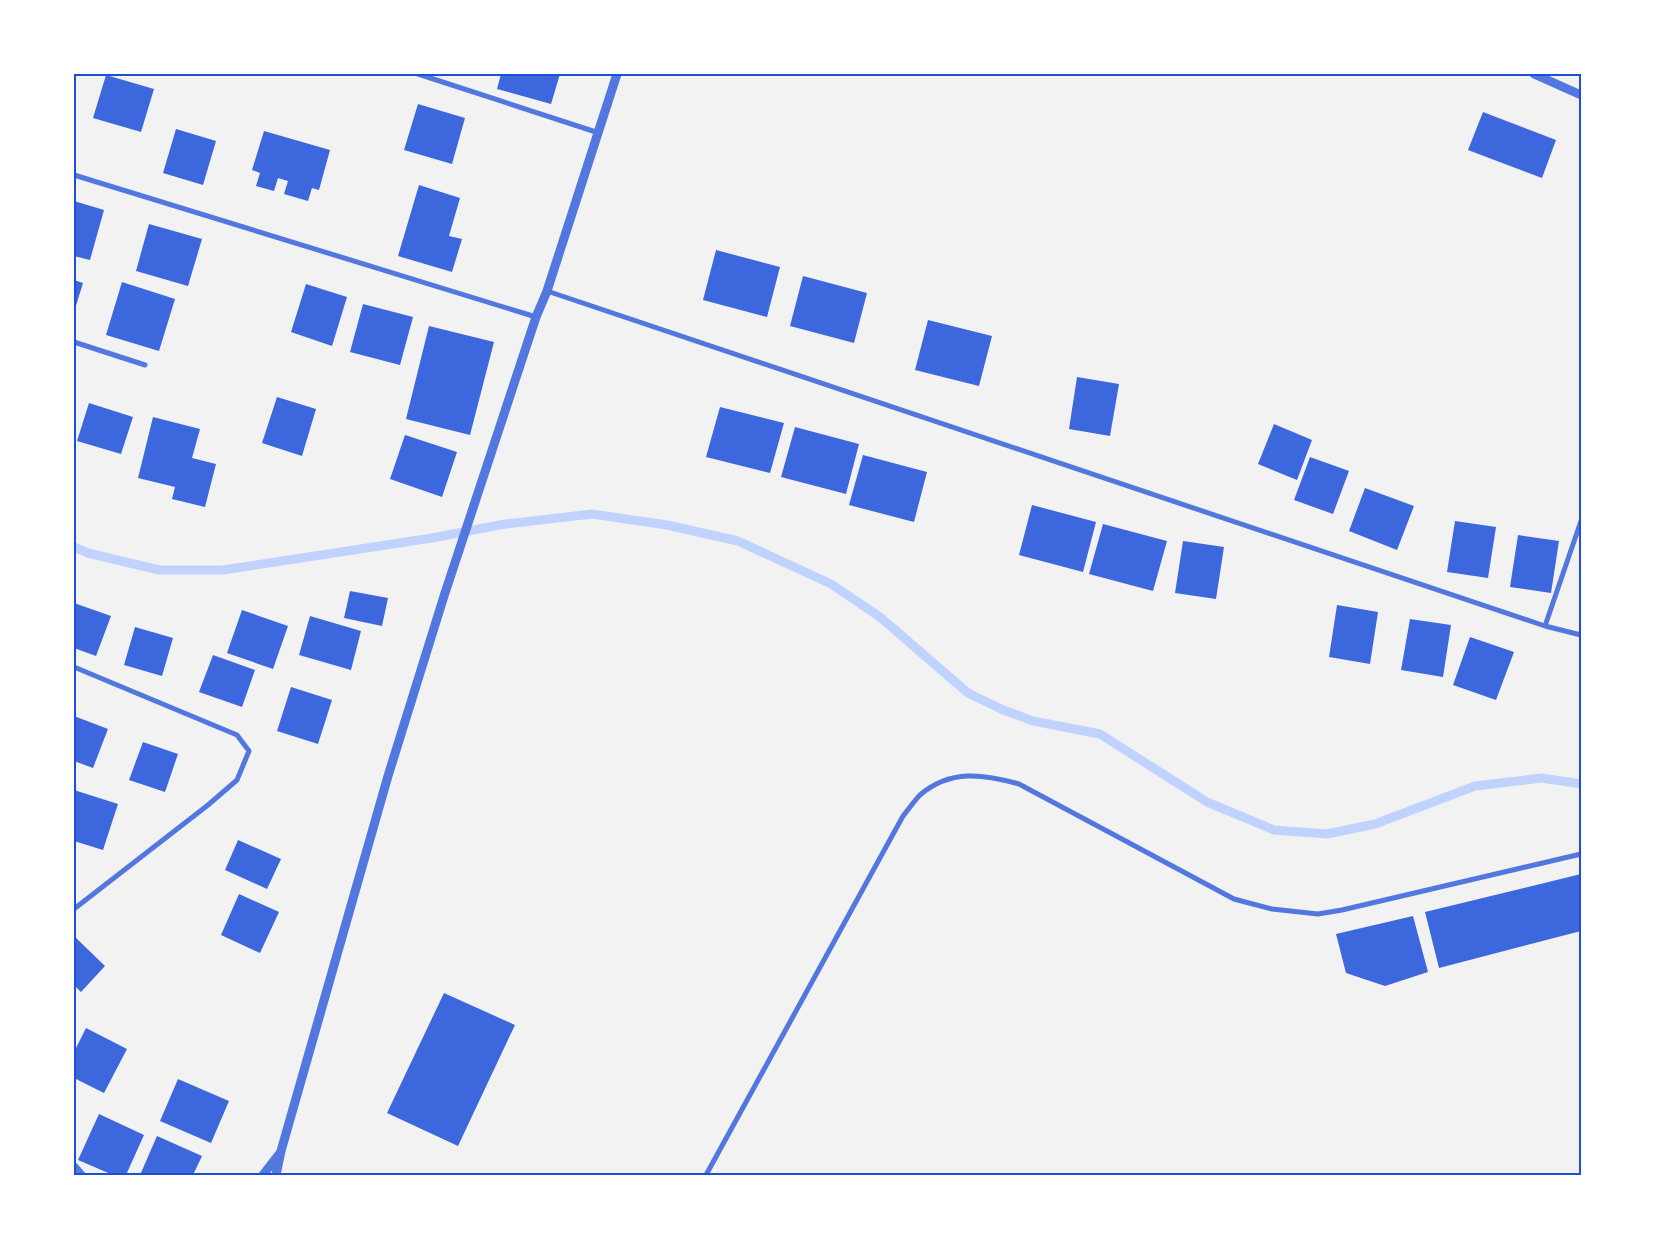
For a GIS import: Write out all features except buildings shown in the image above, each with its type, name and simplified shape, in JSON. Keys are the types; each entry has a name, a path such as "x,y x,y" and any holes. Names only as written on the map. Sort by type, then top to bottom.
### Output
{"street":[{"path":"418,74 599,132"},
{"path":"276,1175 281,1151 388,776 444,596 536,318 547,291 617,74"},
{"path":"1534,74 1581,96"},
{"path":"74,175 536,318"},
{"path":"547,291 1545,626 1581,635"},
{"path":"74,342 144,365"},
{"path":"1545,626 1581,521"},
{"path":"74,667 238,735 249,751 237,780 208,805 74,909"},
{"path":"706,1175 903,816 920,795 942,781 963,776 991,776 1019,784 1234,899 1272,909 1318,914 1342,910 1581,854"},
{"path":"263,1175 281,1151"},
{"path":"74,1167 81,1175"}],"waterway":[{"path":"74,547 88,553 159,570 223,570 432,538 505,524 592,514 667,525 738,541 831,584 880,617 968,693 1001,709 1033,721 1100,734 1207,802 1274,830 1327,834 1375,824 1475,786 1542,778 1581,784"}]}
